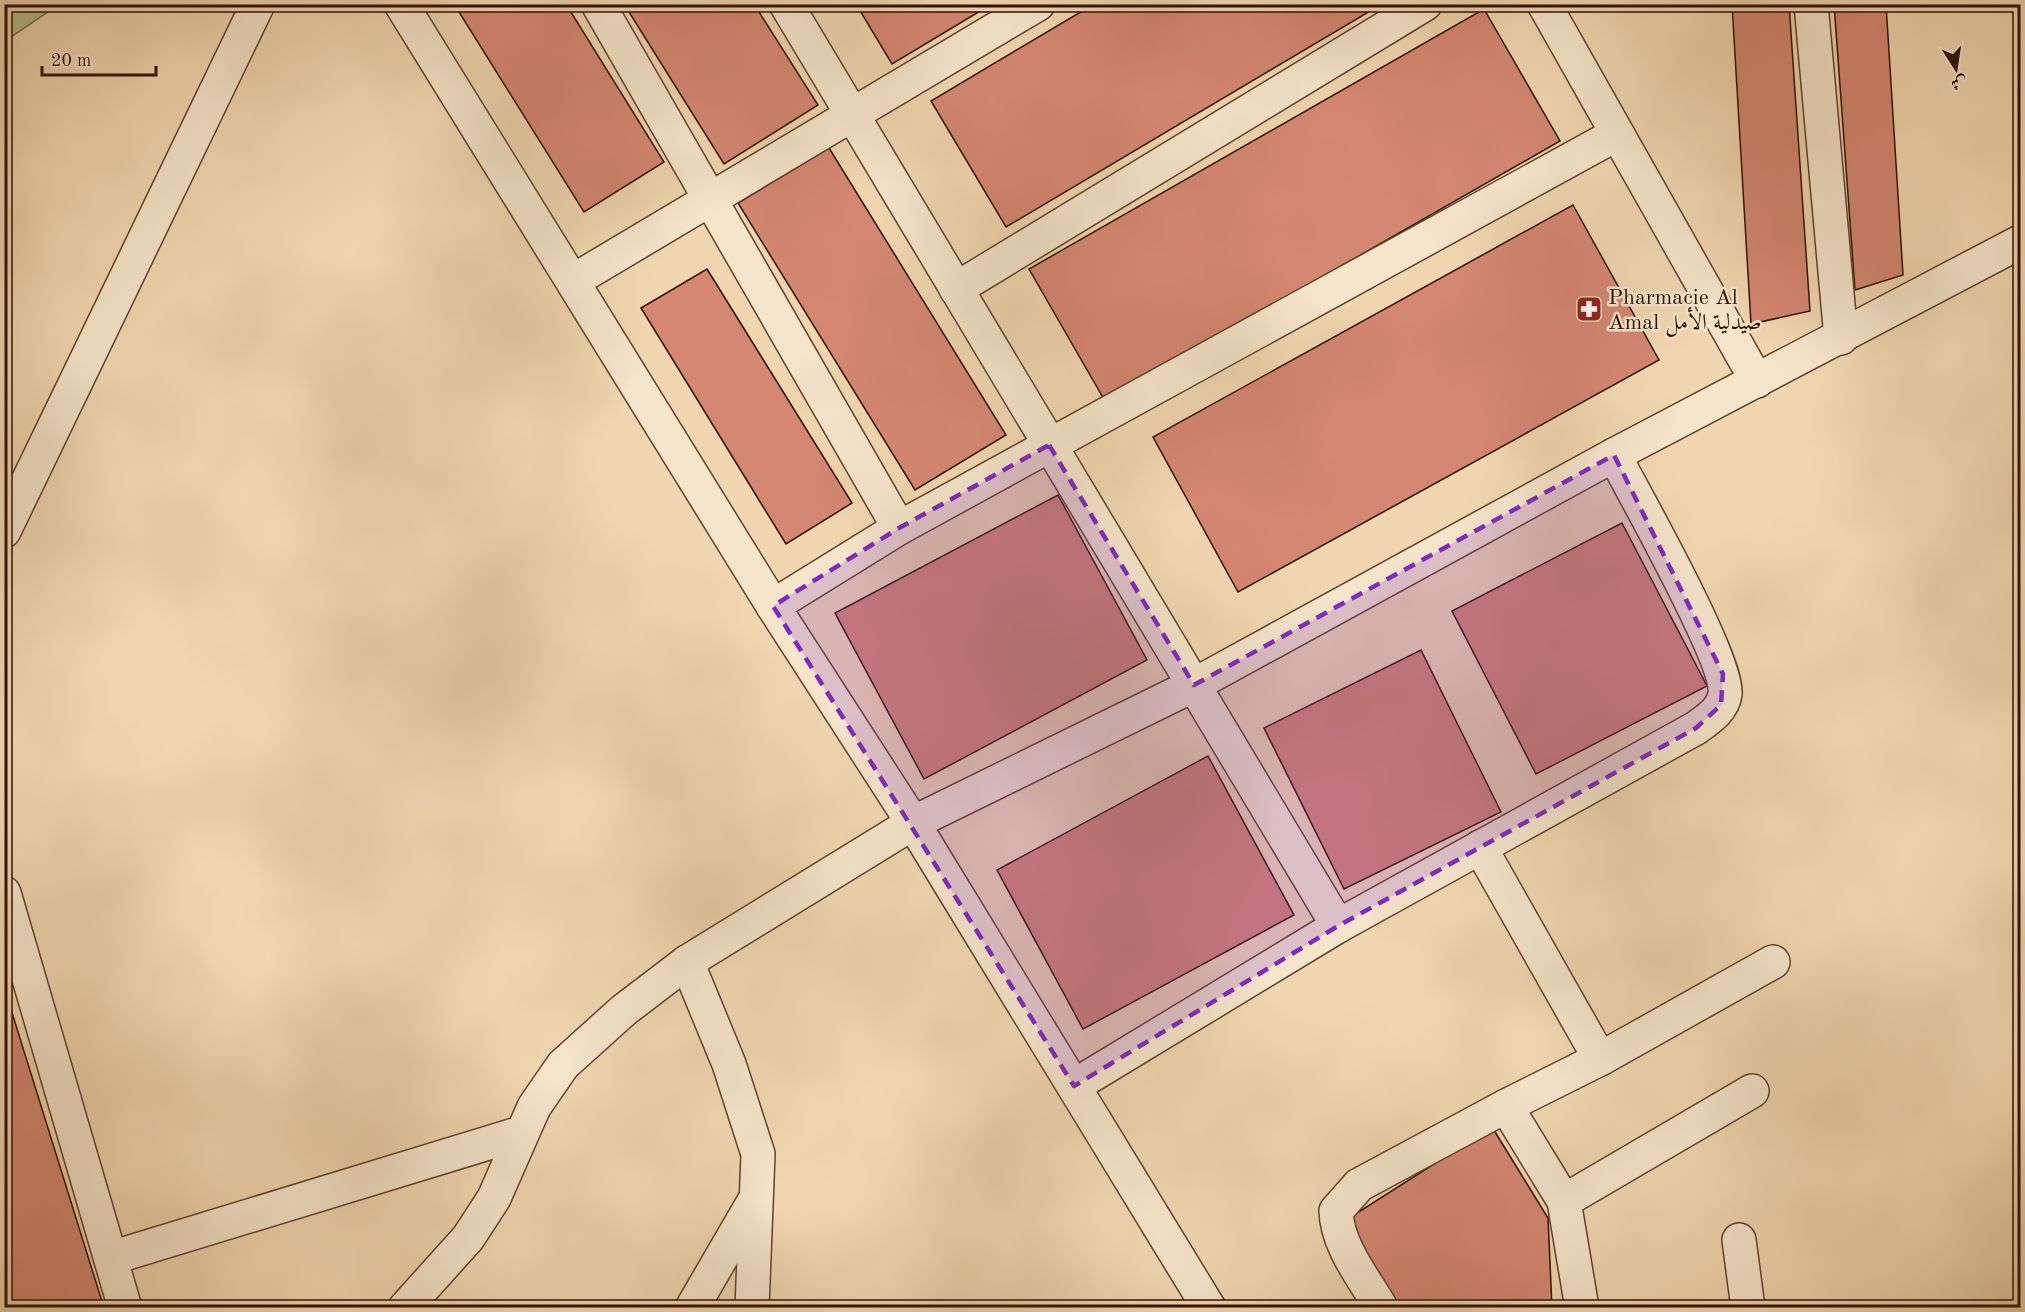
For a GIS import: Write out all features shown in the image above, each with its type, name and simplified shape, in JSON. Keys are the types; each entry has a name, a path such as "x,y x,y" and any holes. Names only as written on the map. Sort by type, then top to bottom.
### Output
{"street":[{"path":"4,531 258,4"},
{"path":"401,4 773,606 913,823 1209,1308"},
{"path":"598,4 899,528"},
{"path":"786,4 1338,926"},
{"path":"573,281 1038,4"},
{"path":"956,289 1425,4"},
{"path":"1544,4 1757,381"},
{"path":"1811,4 1841,338"},
{"path":"773,606 899,528 1617,134"},
{"path":"405,1308 468,1238 494,1198 534,1107 563,1065 624,1010 687,962 913,823 1194,685 1614,455 1841,338 2020,242"},
{"path":"1074,1086 1338,926 1696,728 1716,713 1725,697 1723,674 1700,623 1614,455"},
{"path":"1479,847 1600,1059"},
{"path":"4,893 125,1308"},
{"path":"687,962 729,1064 758,1154 754,1201 752,1308"},
{"path":"1381,1308 1342,1241 1336,1224 1335,1211 1359,1185 1506,1106 1600,1059 1773,962"},
{"path":"1564,1201 1752,1091"},
{"path":"1506,1106 1564,1201 1582,1308"},
{"path":"111,1258 521,1133"},
{"path":"692,1308 754,1201"},
{"path":"1739,1240 1748,1308"}],"highlighted area":[{"path":"1049,445 1194,685 1614,455 1723,674 1721,705 1696,728 1338,926 1074,1086 773,606 899,528"}],"green space":[{"path":"5,4 58,4 58,5 5,41"}],"building":[{"path":"454,4 566,4 664,162 584,212"},
{"path":"624,4 754,4 818,105 724,164"},
{"path":"856,4 992,4 892,64"},
{"path":"1094,4 1382,4 1006,227 931,101"},
{"path":"1732,4 1789,4 1810,311 1751,324"},
{"path":"1834,4 1886,4 1903,275 1855,290"},
{"path":"1484,9 1560,141 1105,401 1029,269"},
{"path":"829,148 1006,435 915,490 738,203"},
{"path":"1573,205 1659,360 1238,592 1153,437"},
{"path":"707,269 852,503 786,544 641,308"},
{"path":"1058,495 1147,660 924,779 835,613"},
{"path":"1622,523 1707,686 1536,774 1452,611"},
{"path":"1421,650 1501,812 1344,889 1264,728"},
{"path":"1208,756 1294,915 1083,1029 997,870"},
{"path":"4,987 104,1308 4,1308"},
{"path":"1492,1127 1548,1218 1552,1308 1399,1308 1346,1220"}],"place":[{"name":"Pharmacie Al Amal صيدلية الأمل","path":"1589,309"}]}
